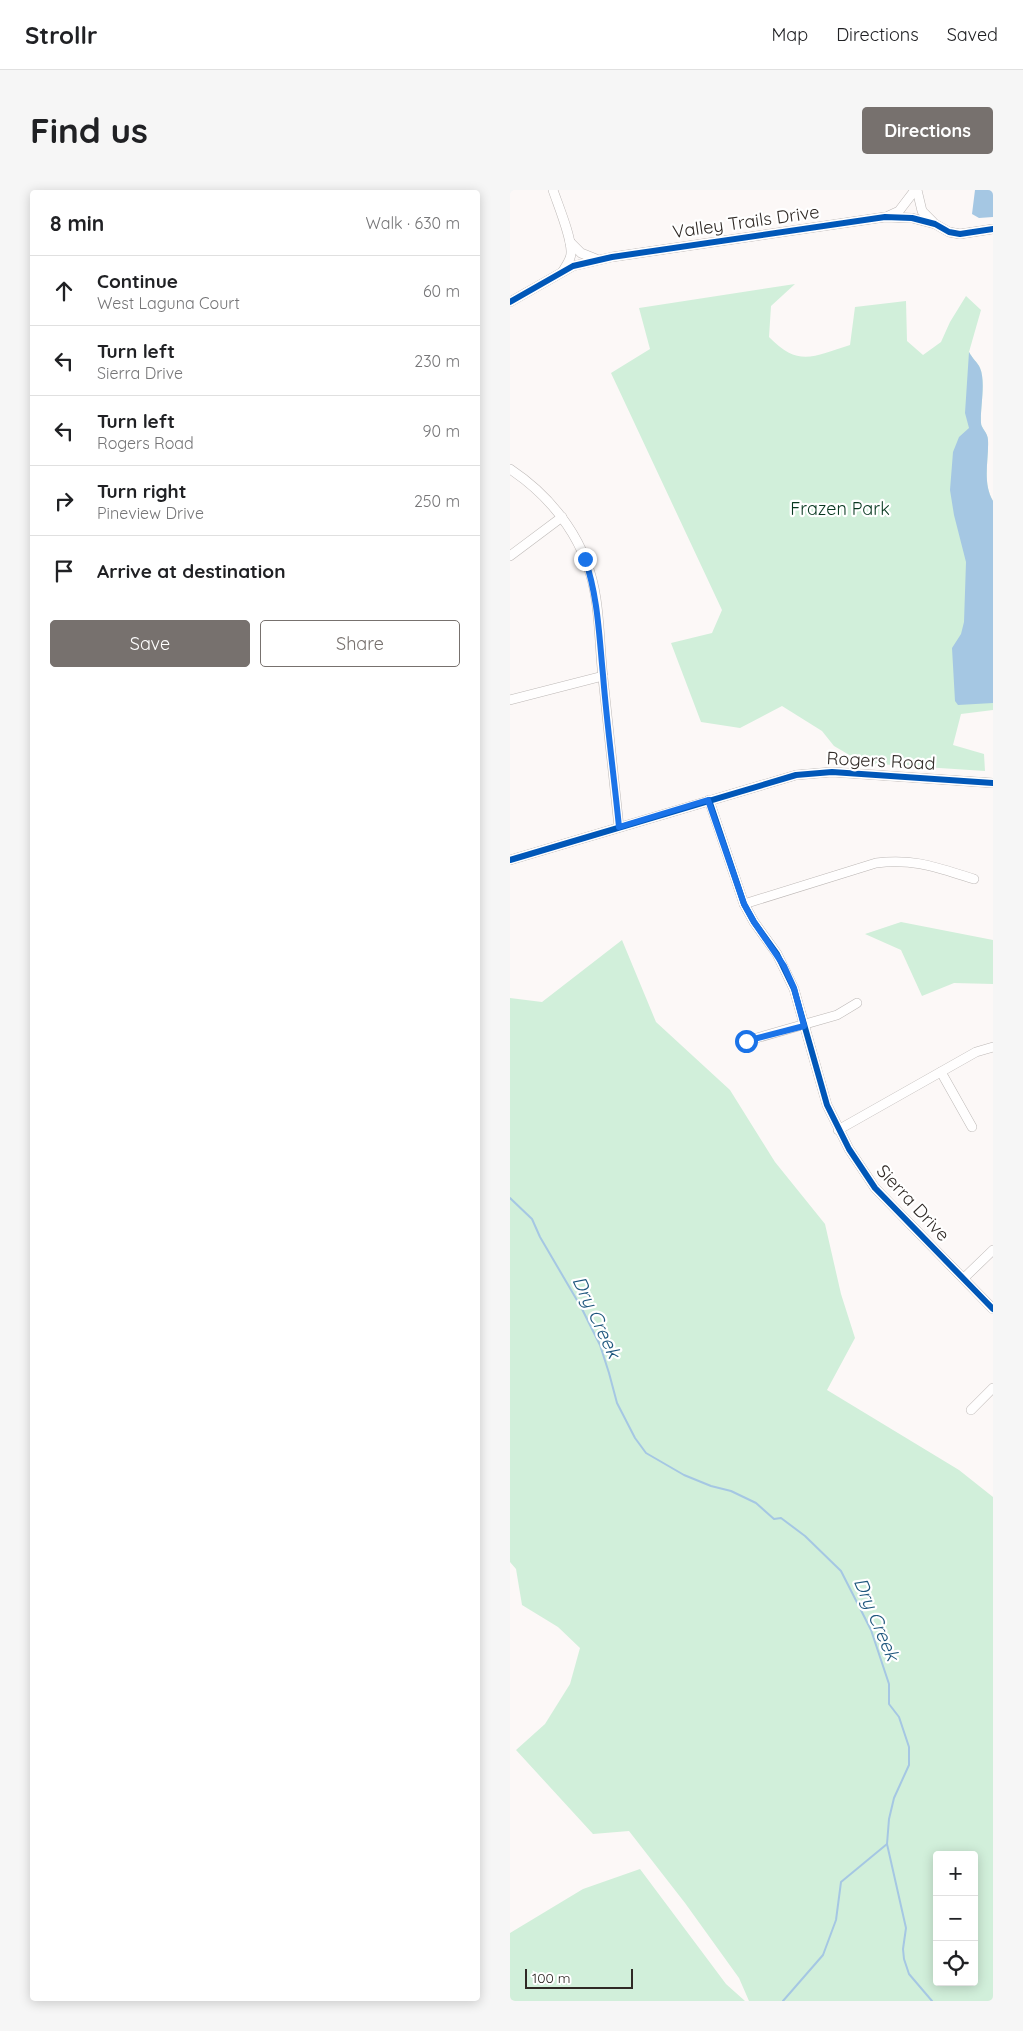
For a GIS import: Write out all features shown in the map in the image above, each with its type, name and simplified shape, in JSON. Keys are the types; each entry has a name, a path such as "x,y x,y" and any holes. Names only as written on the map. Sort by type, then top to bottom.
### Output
{"street":[{"path":"552,190 572,252 562,271"},
{"path":"885,217 899,211 916,190"},
{"path":"916,190 922,211 935,224"},
{"name":"Valley Trails Drive","path":"510,302 562,271 596,260 885,217 908,217 935,224 949,232 960,234 993,229"},
{"path":"570,242 581,253 596,260"},
{"path":"510,469 541,493 562,517 581,547 593,580 599,620 619,827"},
{"path":"510,556 562,517"},
{"path":"510,700 603,676"},
{"name":"Rogers Road","path":"510,860 771,781 812,773 832,772 993,783"},
{"name":"Sierra Drive","path":"708,800 744,904 784,966 794,988 827,1106 848,1149 876,1188 993,1309"},
{"path":"744,904 876,863 889,861 916,862 974,879"},
{"path":"746,1041 804,1026 837,1015 857,1003"},
{"path":"838,1130 976,1052 993,1047"},
{"path":"941,1072 972,1127"},
{"path":"964,1278 993,1250"},
{"path":"971,1410 993,1388"}],"green space":[{"name":"Frazen Park","path":"795,284 771,306 769,337 789,353 798,356 807,357 850,345 855,307 906,301 907,341 923,355 941,342 950,322 966,296 981,310 969,352 982,374 981,423 988,437 987,479 993,501 993,710 961,714 953,745 984,754 985,771 863,763 834,746 822,731 782,706 740,728 701,722 671,643 712,633 722,610 611,373 650,349 639,308"},
{"path":"901,922 993,940 993,984 954,983 922,996 901,950 865,934"},
{"path":"622,940 656,1022 730,1090 775,1162 825,1224 841,1294 855,1338 827,1390 959,1470 993,1497 993,2001 749,2001 739,1978 685,1903 629,1831 593,1834 516,1750 545,1724 570,1684 580,1648 558,1627 522,1605 516,1569 510,1562 510,998 542,1002"},
{"path":"640,1869 726,1984 745,2001 510,2001 510,1933 583,1889"}],"water":[{"path":"975,190 993,190 993,217 979,218 972,214"},
{"path":"969,352 982,374 981,423 988,437 987,479 993,501 993,703 958,705 955,701 952,648 961,634 964,622 966,562 954,515 950,490 953,452 959,437 969,428 965,413"}],"waterway":[{"name":"Dry Creek","path":"510,1198 532,1219 540,1237 581,1307 600,1345 617,1403 635,1438 646,1453 684,1475 711,1486 731,1491 756,1503 774,1519 781,1518 805,1536 841,1571 871,1630 889,1684 889,1704 899,1717 909,1747 909,1765 894,1798 889,1819 887,1844 906,1928 903,1949 904,1959 909,1974 932,2001"},
{"path":"783,2001 823,1955 836,1920 841,1882 887,1844"}],"cycle path":[{"path":"510,302 573,266 612,257 885,217 912,218 935,224 949,232 960,234 993,229"},
{"path":"510,860 796,775 832,772 993,783"},
{"path":"709,800 744,904 754,922 777,954 794,989 827,1105 849,1149 875,1188 993,1309"}],"route":[{"path":"585,559 593,580 596,596 619,827 708,800 744,904 754,922 777,954 794,988 804,1026 746,1041"}]}
